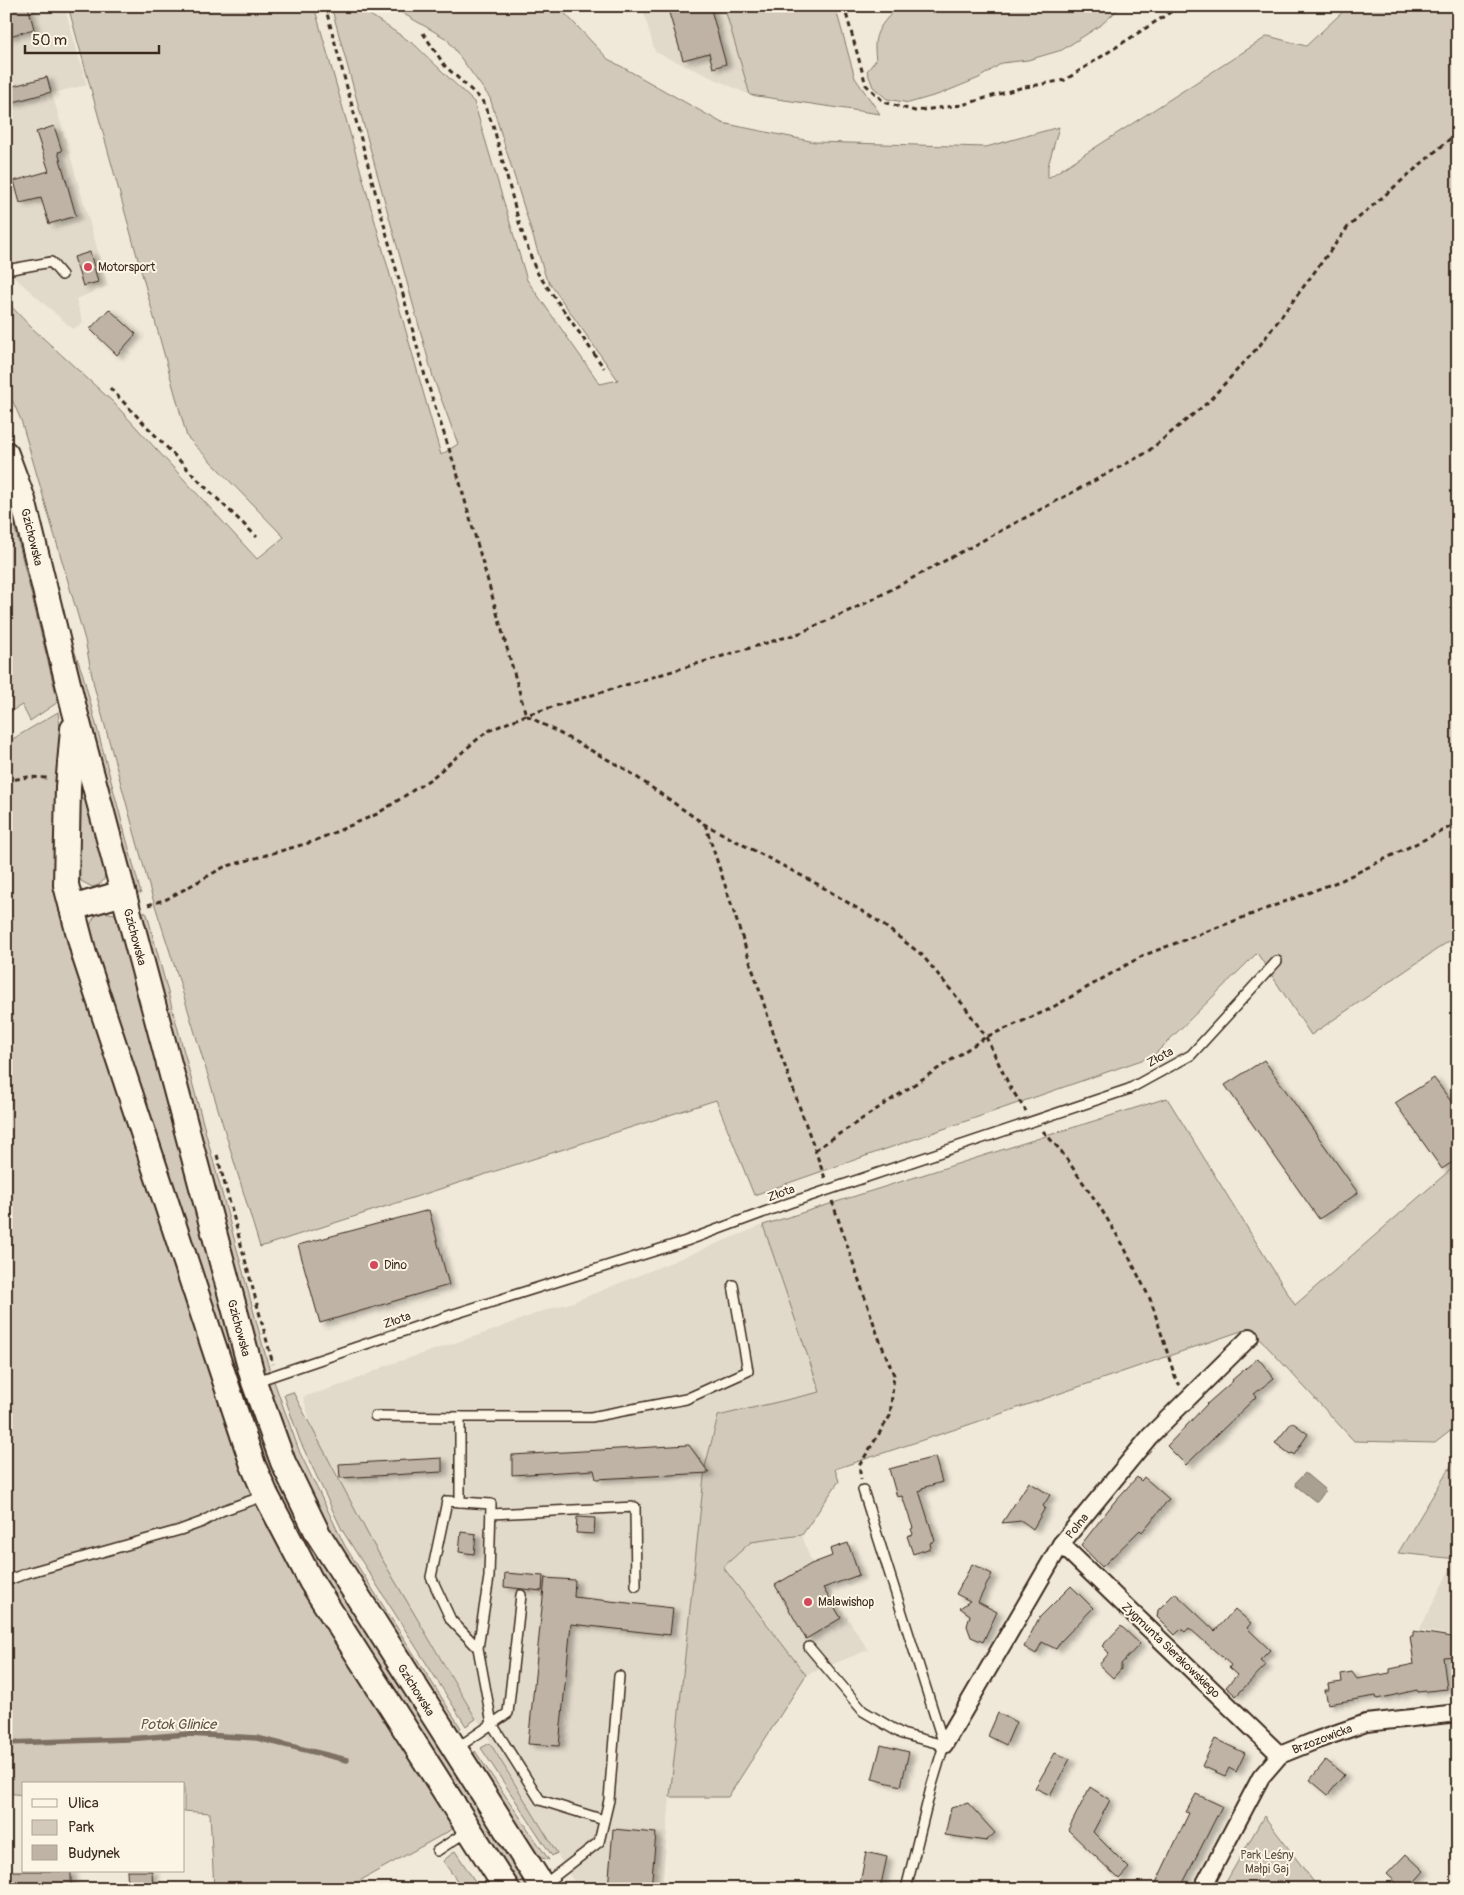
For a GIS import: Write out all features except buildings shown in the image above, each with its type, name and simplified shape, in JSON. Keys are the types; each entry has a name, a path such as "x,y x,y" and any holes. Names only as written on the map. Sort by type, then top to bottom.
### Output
{"street":[{"name":"Gzichowska","path":"9,445 74,708 136,901 264,1378 283,1462 318,1534 543,1888"},
{"name":"Gzichowska","path":"74,708 69,780 66,885 84,954 243,1436 266,1496 311,1581 507,1889"},
{"path":"72,908 136,901"},
{"name":"Polna","path":"944,1745 1061,1544 1150,1436 1250,1337"},
{"name":"Zygmunta Sierakowskiego","path":"1061,1544 1280,1755"},
{"name":"Brzozowicka","path":"1202,1889 1262,1777 1280,1755 1366,1723 1458,1713"}],"lane":[{"path":"6,270 51,262 62,275"},
{"name":"Złota","path":"264,1378 454,1314 686,1241 828,1190 1129,1089 1190,1055 1278,961"},
{"path":"375,1416 590,1417 686,1398 748,1371 733,1285"},
{"path":"460,1417 460,1502"},
{"path":"863,1490 944,1745 931,1788 906,1889"},
{"path":"6,1581 27,1573 180,1530 202,1522 221,1510 266,1496"},
{"path":"478,1648 451,1620 431,1577 447,1501 491,1504 489,1577 478,1648 492,1724 540,1800 604,1820"},
{"path":"491,1514 635,1507 636,1586"},
{"path":"454,1750 508,1713 521,1595"},
{"path":"808,1647 863,1710 902,1734 944,1745"},
{"path":"543,1888 599,1842 608,1800 619,1676"},
{"path":"437,1851 470,1830"}],"path":[{"path":"325,6 425,376 458,476 526,716 625,769 704,824 819,885 878,920 922,955 965,1007 986,1037 1010,1088 1034,1121 1061,1151 1098,1204 1123,1245 1151,1301 1176,1380 1191,1396"},
{"path":"844,6 866,85 884,102 915,111 962,105 1020,88 1065,80 1180,6"},
{"path":"423,33 446,66 482,100 493,125 520,226 536,271 604,368"},
{"path":"136,901 167,898 224,867 312,842 377,814 432,778 486,732 526,716 800,633 866,603 1146,453 1207,403 1260,345 1348,227 1458,132"},
{"path":"110,388 201,483 257,537"},
{"path":"6,419 9,445"},
{"path":"6,781 28,777 69,780"},
{"path":"815,1150 986,1037 1048,1010 1142,956 1342,880 1458,823"},
{"path":"704,824 777,1044 878,1336 894,1375 890,1416 859,1466 863,1490"},
{"path":"216,1154 264,1378"}],"shaded area":[{"path":"6,6 64,6 87,85 52,93 108,286 76,299 83,323 73,329 6,270"},
{"path":"642,6 724,6 750,95 655,52"},
{"path":"763,1225 821,1392 717,1416 705,1467 662,1889 578,1889 438,1653 368,1541 333,1465 318,1448 303,1397 348,1383 388,1365 573,1302"},
{"path":"1305,1473 1325,1491 1318,1501 1315,1501 1296,1486 1295,1483"},
{"path":"802,1535 811,1561 868,1650 806,1675 723,1567 751,1542"},
{"path":"1455,1559 1458,1559 1458,1636 1420,1629"}],"green space":[{"path":"68,6 314,6 441,455 458,444 433,377 331,6 357,6 415,45 474,102 527,280 600,384 618,380 546,278 490,98 447,39 390,6 422,6 434,10 434,6 558,6 608,59 722,123 815,142 986,147 1059,127 1048,166 1048,178 1268,36 1306,46 1349,6 1458,6 1458,935 1311,1035 1257,953 1153,1056 754,1195 716,1100 260,1247 151,893 94,686 85,640 21,420 6,386 6,301 31,327 113,402 257,559 284,537 187,437"},
{"path":"724,6 835,6 855,78 880,114 750,95"},
{"path":"897,6 1122,6 1101,25 1062,50 1028,60 1002,63 979,78 940,94 909,103 887,99 873,87 867,71 876,60 875,44 878,31"},
{"path":"6,492 58,702 30,721 22,705 6,714"},
{"path":"65,637 72,644 83,675 141,894 135,892"},
{"path":"58,712 61,771 56,874 235,1448 458,1826 342,1889 214,1889 210,1813 185,1811 185,1782 22,1782 22,1795 6,1793 6,743"},
{"path":"85,794 106,871 102,882 92,887 81,881 77,871 80,805"},
{"path":"103,912 115,914 119,918 299,1519 318,1556 388,1669 533,1889 523,1889 425,1740 304,1548 266,1470 215,1319 90,931 93,919"},
{"path":"141,913 147,914 268,1365 300,1453 345,1546 461,1728 457,1731 321,1522 271,1405 140,918"},
{"path":"1167,1098 1295,1305 1458,1163 1458,1425 1435,1443 1354,1441 1250,1328 835,1469 839,1481 802,1535 751,1542 723,1567 806,1675 728,1797 670,1797 705,1467 718,1416 820,1392 763,1225"},
{"path":"293,1392 372,1542 475,1717 476,1719 466,1726 342,1530 300,1441 284,1395"},
{"path":"1458,1454 1458,1559 1398,1553"},
{"path":"490,1743 557,1853 552,1856 481,1748"},
{"path":"475,1751 549,1860 535,1856 473,1758"},
{"name":"Park Leśny Małpi Gaj","path":"1264,1816 1319,1889 1222,1889"},
{"path":"455,1851 480,1889 463,1889 443,1861"}],"waterway":[{"name":"Potok Glinice","path":"6,1743 128,1739 187,1734 257,1738 347,1760"}],"place":[{"name":"Motorsport","path":"88,267"},
{"name":"Dino","path":"374,1265"},
{"name":"Malawishop","path":"808,1602"}]}
